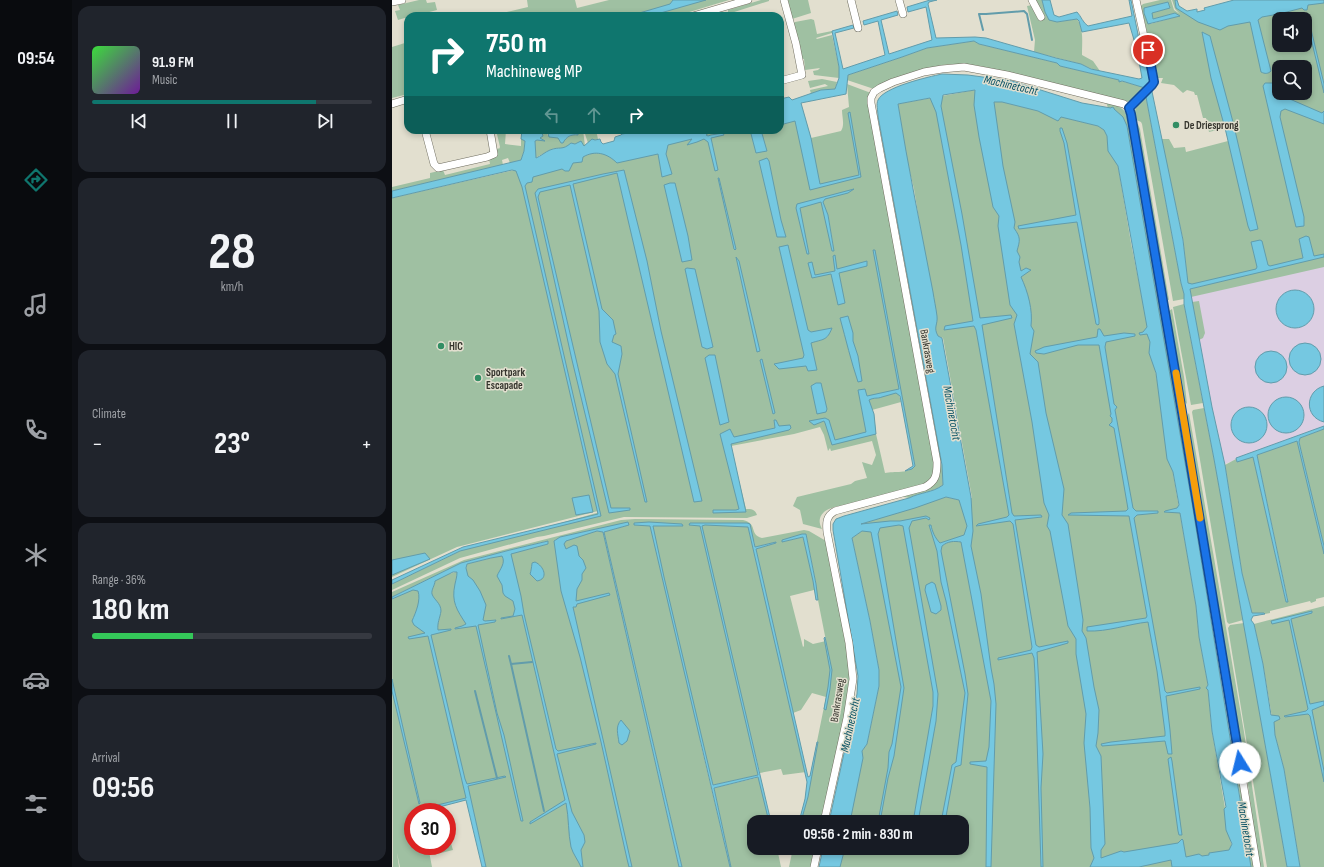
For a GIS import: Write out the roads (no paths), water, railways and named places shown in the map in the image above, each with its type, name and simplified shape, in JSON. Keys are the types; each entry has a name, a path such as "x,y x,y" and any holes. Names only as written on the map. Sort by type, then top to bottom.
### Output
{"street":[{"path":"392,2 402,0"},
{"path":"720,12 748,0"},
{"path":"784,0 802,75 784,80"},
{"path":"851,0 858,28"},
{"path":"899,0 903,14"},
{"path":"1032,0 1041,17"},
{"path":"1136,0 1154,82 1129,108 1170,336 1257,867"},
{"name":"Bankrasweg","path":"825,815 853,678 849,643 826,528 827,518 835,511 925,487 933,482 937,470 937,462 871,98 874,92 880,88 909,76 942,69 964,67 1007,75 1124,104 1129,108"},
{"path":"392,104 404,100"},
{"path":"426,134 434,164 438,168 487,157 494,154 491,134"},
{"path":"814,867 817,855"}],"water":[{"path":"673,0 706,0 664,12 643,12 670,4"},
{"path":"930,0 937,0 929,2 928,4 936,38 986,38 1081,64 1091,69 1139,79 1142,78 1137,50 1129,23 1082,32 1077,19 1057,22 1049,20 1042,0 1050,0 1054,15 1059,17 1077,12 1088,26 1132,16 1129,0 1131,0 1141,49 1145,58 1183,240 1188,283 1192,284 1256,269 1257,267 1251,242 1260,240 1262,241 1268,265 1270,266 1303,258 1299,239 1306,236 1309,237 1314,256 1324,254 1324,257 1190,289 1212,407 1225,465 1242,573 1252,613 1265,614 1253,616 1251,620 1254,624 1263,664 1271,715 1279,716 1280,719 1274,722 1275,735 1284,769 1300,867 1287,867 1214,459 1184,304 1184,294 1145,88 1122,81 1119,82 1119,80 1060,66 1057,63 979,44 974,41 927,48 848,75 846,94 801,103 811,138 820,184 859,175 848,113 850,112 861,177 810,190 795,121 784,124 784,98 789,97 792,100 821,90 835,89 839,78 839,67 832,31 853,25 854,28 835,33 843,69 885,55 878,21 864,25 863,21 897,11 898,15 881,20 889,54 932,40 926,7 908,12 907,7"},
{"path":"1175,0 1177,0 1179,6 1187,11 1197,9 1197,12 1205,10 1204,8 1234,0 1324,0 1324,3 1308,5 1307,10 1302,8 1287,12 1272,12 1272,15 1262,17 1258,20 1271,71 1269,73 1261,72 1250,22 1228,26 1220,30 1198,22 1176,8"},
{"path":"1168,2 1170,8 1152,13 1153,19 1175,13 1180,16 1148,24 1144,13 1144,8"},
{"path":"1202,32 1210,36 1233,122 1258,229 1250,231 1248,226 1225,128 1211,78"},
{"path":"1312,33 1324,84 1324,93 1312,43"},
{"name":"Machinetocht","path":"942,74 968,75 1012,81 1082,103 1112,107 1123,117 1127,126 1192,503 1251,867 1172,867 1171,860 1139,867 1090,867 1094,858 1091,848 1090,808 1084,743 1086,714 1076,654 1076,639 1068,626 1050,531 1047,526 1049,515 1044,503 1032,422 1014,324 1017,315 1010,305 998,226 999,216 993,207 979,137 974,105 975,90 943,95 941,106 980,318 1011,315 1012,318 982,325 1012,513 1014,516 1041,515 1042,517 1015,520 1036,645 1039,647 1068,641 1068,643 1037,652 1043,754 1041,788 1043,867 1041,867 1034,658 1032,653 998,660 998,658 1031,650 1032,647 1013,524 1010,521 976,526 978,524 1007,517 1009,515 976,330 974,326 944,330 945,326 973,321 961,245 936,112 930,98 898,104 933,292 937,319 936,330 938,336 942,338 971,497 973,531 971,546 981,594 994,684 996,704 991,867 986,867 987,767 970,764 970,762 986,761 989,747 991,701 961,542 949,542 944,544 941,551 968,694 961,765 955,767 946,815 942,815 952,765 956,762 965,693 941,582 937,551 929,525 931,525 934,534 940,543 964,535 967,526 959,500 946,497 861,524 900,521 926,516 930,518 929,520 926,518 912,521 909,528 938,694 936,721 919,815 914,815 933,706 933,692 903,526 899,525 880,528 878,534 904,688 894,756 888,778 881,815 879,815 901,687 871,532 862,531 852,538 879,670 879,686 867,744 862,751 863,758 851,815 831,815 857,694 858,676 833,524 836,519 844,516 935,490 943,485 942,465 877,106 877,102 882,95 897,87","holes":["994,102 1002,102 1038,111 1058,121 1061,117 1098,126 1104,130 1107,136 1108,151 1118,166 1147,327 1143,332 1139,333 1140,335 1147,334 1150,342 1149,353 1156,373 1167,459 1173,472 1179,505 1177,508 1164,512 1180,513 1208,685 1206,688 1208,690 1212,731 1226,807 1224,809 1226,830 1232,844 1229,850 1209,853 1209,855 1202,856 1199,854 1186,857 1182,839 1178,843 1124,852 1121,851 1101,858 1101,850 1105,844 1101,756 1096,746 1099,710 1086,638 1082,631 1083,620 1068,524 1062,515 1064,489 1046,413 1038,362 1030,354 1034,331 1031,326 1029,301 1021,277 1031,270 1026,268 1021,271 1019,262 1020,257 1017,251 1019,239 1014,228 1015,222 1003,166"]},
{"path":"1265,83 1272,83 1272,100 1292,100 1322,113 1324,111 1324,124 1285,109 1281,111 1280,117 1304,217 1304,226 1296,227 1263,86"},
{"path":"1060,128 1062,128 1067,143 1099,319 1098,325 1096,324 1077,222 1019,229 1018,226 1076,215 1064,143"},
{"path":"522,134 542,134 543,136 540,138 545,141 535,141 536,158 550,150 563,148 571,143 575,144 581,141 584,146 592,139 600,139 603,144 614,141 615,137 622,134 724,135 711,138 718,170 715,171 708,142 704,139 687,145 692,139 668,145 666,154 672,174 662,177 658,154 617,163 605,155 596,153 583,157 582,162 573,163 569,171 562,169 533,177 532,182 527,183 525,186 601,516 460,551 392,584 392,580 463,547 598,514 522,187 516,171 512,170 392,198 392,191 521,160 525,141 521,139"},
{"path":"548,134 578,134 569,136 563,143 561,143 558,138 549,137"},
{"path":"751,134 762,134 767,151 756,153"},
{"path":"767,158 769,161 786,237 777,237 759,161"},
{"path":"624,170 647,261 661,331 702,501 694,502 617,173 573,184 602,309 613,320 616,334 614,335 612,342 621,346 622,354 618,374 647,502 645,502 615,374 607,364 600,342 599,311 570,185 540,192 538,197 611,508 630,508 630,510 609,513 572,360 535,193 538,189"},
{"path":"718,178 736,249 735,250 734,249"},
{"path":"675,183 688,236 692,260 682,262 664,185"},
{"path":"854,189 848,193 825,199 823,202 828,215 834,251 832,251 821,202 800,208 809,254 807,254 796,208 797,204"},
{"path":"788,245 808,330 811,332 832,328 828,335 822,340 811,343 817,370 808,371 806,366 779,369 774,364 803,358 804,355 779,247"},
{"path":"873,250 875,250 915,466 912,469 905,471 913,466 900,396 896,393 869,400 874,414 876,434 832,445 824,421 814,425 809,421 825,418 829,420 835,440 866,432 858,390 865,389 867,396 899,389"},
{"path":"835,255 837,269 867,261 867,266 839,273 845,303 838,305 831,274 812,278 808,263 812,262 815,275 835,271 833,256"},
{"path":"736,257 739,261 760,351 757,352"},
{"path":"685,269 695,269 713,347 707,349 702,347"},
{"path":"1291,290 1299,290 1306,293 1311,298 1314,309 1311,320 1306,325 1299,328 1291,328 1284,325 1279,320 1276,313 1276,305 1279,298 1284,293"},
{"path":"848,316 853,333 853,341 858,356 862,381 858,382 840,318"},
{"path":"1098,329 1100,329 1104,336 1124,333 1135,334 1135,336 1106,342 1105,347 1114,404 1117,407 1115,410 1133,508 1136,511 1158,511 1158,513 1137,515 1134,518 1165,691 1167,693 1200,687 1200,689 1166,696 1172,754 1168,754 1165,741 1102,746 1101,744 1165,736 1165,732 1157,671 1148,622 1103,630 1087,631 1087,627 1146,618 1147,616 1129,516 1068,515 1071,513 1126,511 1128,509 1114,428 1109,425 1112,422 1112,418 1110,416 1111,414 1099,345 1078,345 1044,354 1036,353 1035,351 1044,347 1097,337"},
{"path":"1302,343 1308,343 1318,350 1321,359 1320,365 1314,372 1308,375 1302,375 1292,368 1289,362 1289,356 1296,346"},
{"path":"1271,351 1280,354 1284,358 1287,367 1284,376 1280,380 1271,383 1262,380 1258,376 1255,367 1258,358 1262,354"},
{"path":"709,355 715,355 729,422 720,425 705,358"},
{"path":"762,359 775,413 773,414 760,360"},
{"path":"816,383 821,383 827,409 826,412 817,414 811,386"},
{"path":"1324,386 1324,422 1317,419 1313,415 1309,404 1313,393"},
{"path":"1290,397 1299,402 1303,408 1303,422 1299,428 1290,433 1282,433 1273,428 1269,422 1268,411 1273,402 1279,398"},
{"path":"1253,407 1262,412 1266,418 1266,432 1262,438 1253,443 1245,443 1236,438 1232,432 1231,421 1236,412 1242,408"},
{"path":"774,420 776,420 779,426 790,425 791,428 789,430 731,444 746,512 713,513 713,510 739,509 720,434 730,429 734,437 775,428"},
{"path":"1324,426 1324,429 1300,438 1299,442 1324,546 1324,554 1297,441 1257,455 1288,602 1286,602 1253,457 1237,462 1236,458"},
{"path":"589,495 593,512 576,515 572,498"},
{"path":"628,522 629,525 604,532 682,867 679,867 603,532 597,531 566,541 564,544 566,549 574,545 577,546 579,556 583,560 586,568 582,574 582,580 577,589 576,601 609,593 610,595 577,604 576,607 573,607 632,867 629,867 601,742 580,657 561,591 554,541 560,537"},
{"path":"649,522 682,524 683,526 653,526 713,785 758,775 700,526 689,525 690,523 747,523 750,524 755,547 776,542 756,549 808,777 810,776 818,742 808,797 803,815 801,815 807,782 748,527 702,526 769,815 767,815 758,777 714,788 731,867 650,526 634,525 634,523"},
{"path":"806,534 818,600 816,600 803,537 782,542 782,540"},
{"path":"548,541 548,544 511,554 556,749 558,751 596,743 557,754 572,812 584,835 585,842 581,850 583,867 581,867 571,847 566,803 530,824 530,822 565,800 522,615 501,619 513,616 515,609 513,601 503,593 502,585 497,576 503,564 502,556 467,564 466,568 468,576 473,580 480,591 486,605 483,620 496,620 495,622 478,625 523,821 521,821 476,626 455,629 466,624 454,601 457,572 453,572 435,581 432,591 433,596 441,608 438,630 451,629 431,635 465,779 467,784 506,777 468,786 486,867 482,867 466,800 454,803 446,803 466,798 428,636 409,639 408,637 425,633 414,625 412,621 418,602 418,591 413,590 392,599 392,597 461,563"},
{"path":"425,553 430,559 392,575 392,560"},
{"path":"535,562 541,566 544,572 543,578 537,581 530,574 532,563"},
{"path":"932,582 935,584 941,606 941,610 936,614 931,612 925,590 926,585"},
{"path":"1312,611 1312,613 1291,619 1310,704 1324,701 1324,705 1312,710 1324,771 1324,782 1310,716 1308,714 1284,716 1306,711 1308,709 1289,620 1272,624 1271,621"},
{"path":"825,637 832,670 826,710 824,709 830,670"},
{"path":"392,679 420,803 419,803 392,691"},
{"path":"621,720 630,731 627,741 622,745 619,743 617,731"},
{"path":"1171,757 1182,835 1179,835 1178,831 1168,759"},
{"path":"822,855 843,855 840,867 819,867"}],"waterway":[{"path":"983,30 979,14 1024,11 1027,14 1032,40"},
{"path":"509,656 511,664 532,662"},
{"path":"511,664 544,811"},
{"path":"475,691 497,778"}],"place":[{"name":"De Driesprong","path":"1176,125"},
{"name":"HIC","path":"441,346"},
{"name":"Sportpark Escapade","path":"478,378"}]}
